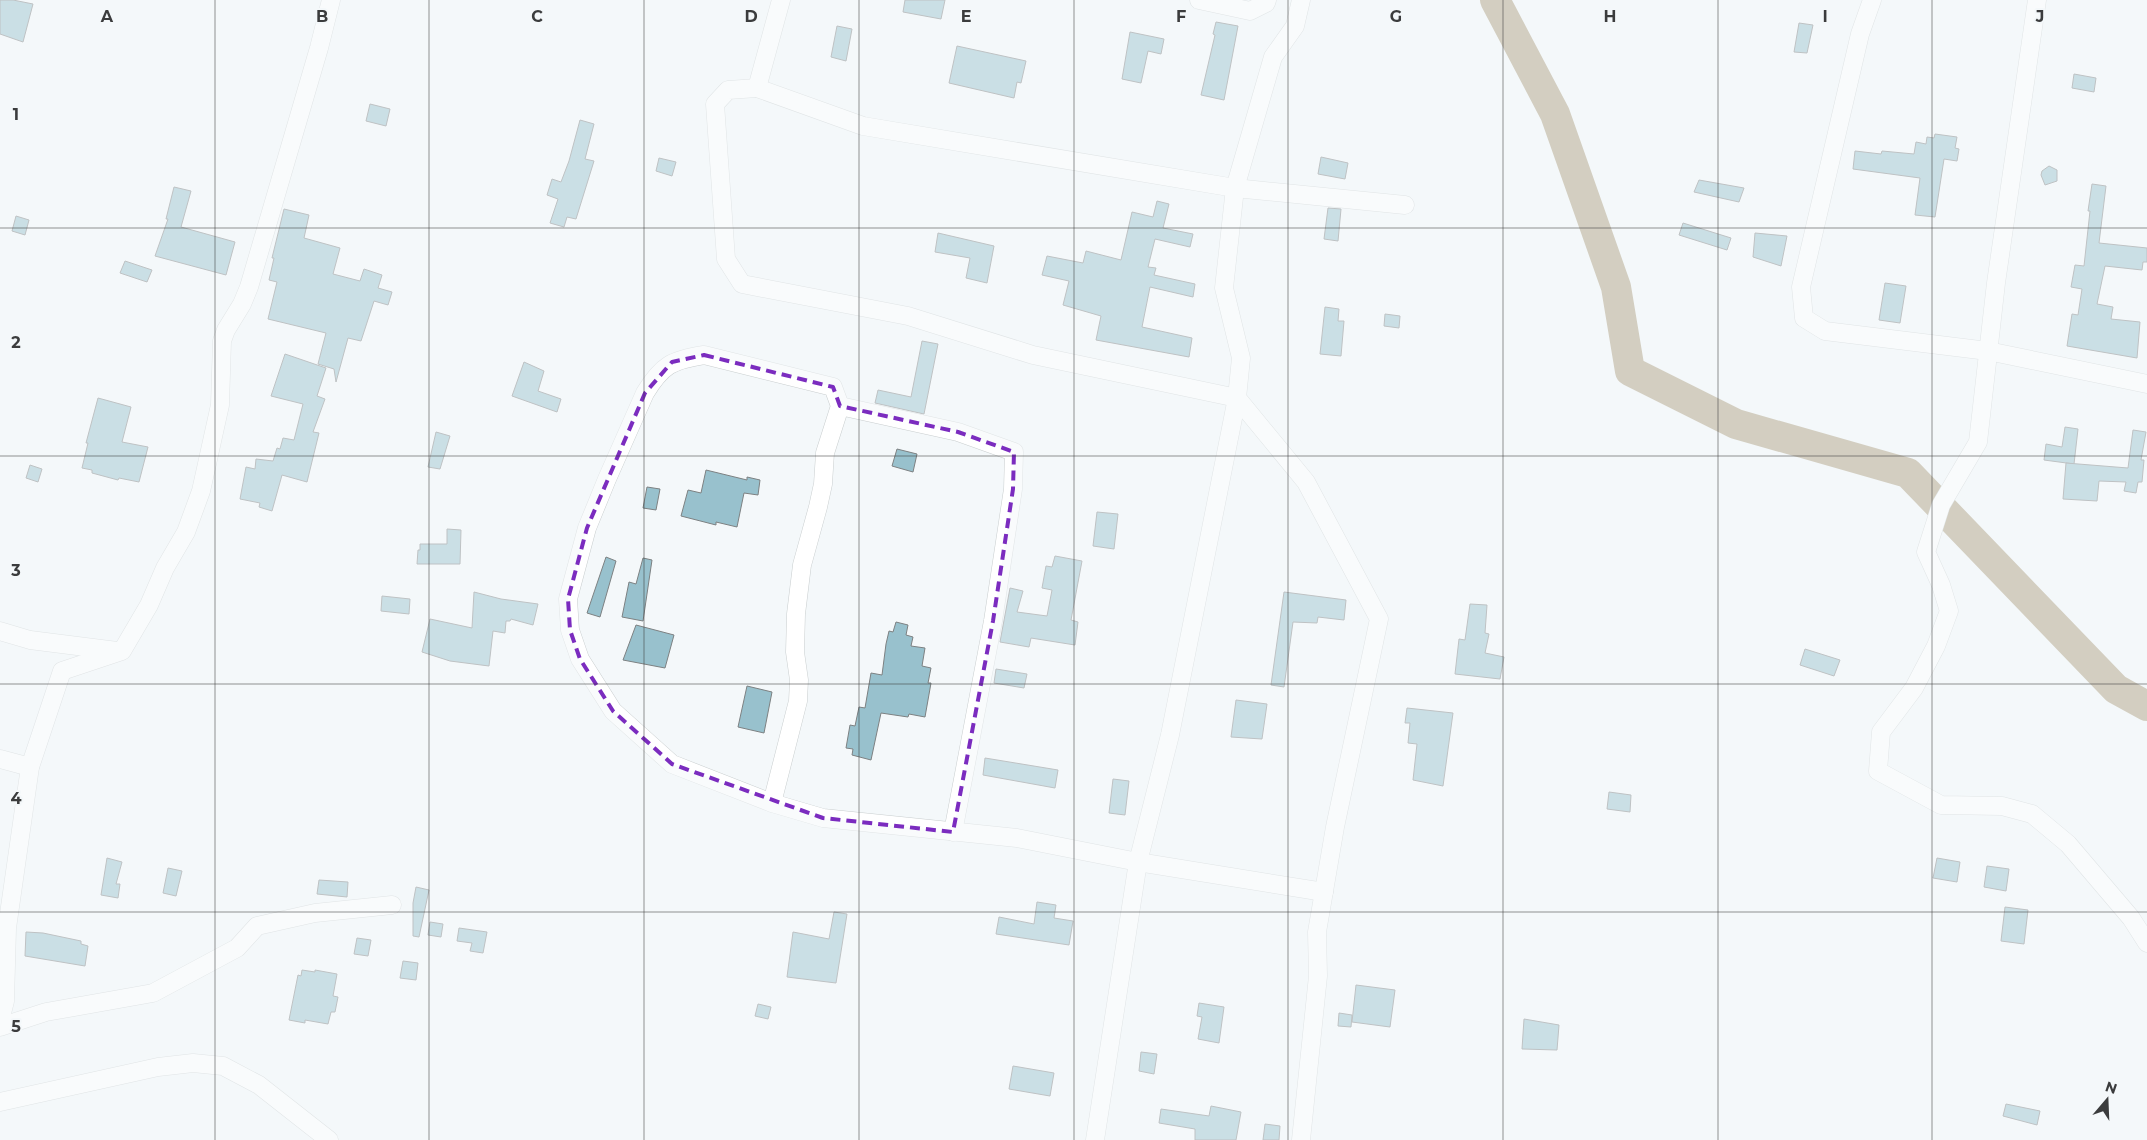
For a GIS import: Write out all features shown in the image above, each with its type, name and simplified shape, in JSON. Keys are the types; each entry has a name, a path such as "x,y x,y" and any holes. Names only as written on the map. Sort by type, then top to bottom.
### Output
{"street":[{"path":"0,1021 5,1001 7,928 30,767 62,671 122,651 149,605 165,568 186,532 201,491 220,405 222,341 249,287 319,48 331,0"},
{"path":"757,88 781,0"},
{"path":"1200,0 1250,11 1266,3 1267,0"},
{"path":"1095,1140 1138,862 1170,735 1237,398 1241,358 1224,288 1235,188 1273,57 1295,26 1301,0"},
{"path":"1872,0 1860,34 1801,286 1804,318 1825,331 1988,351 2147,384"},
{"path":"2037,0 1996,283 1978,442 1941,505 1926,552 1941,586 1949,611 1936,646 1914,688 1881,732 1878,771 1941,805 2002,806 2032,814 2068,844 2131,918 2147,943"},
{"path":"1301,1140 1318,976 1317,932 1335,827 1379,619 1306,482 1237,398 1033,355 908,316 742,284 726,259 716,104 728,90 757,88 863,126 1235,188 1405,205"},
{"path":"772,803 798,701 799,680 795,652 796,614 802,565 823,484 825,453 840,406 833,386 704,355 672,362 653,380 645,393 587,528 568,599 570,630 580,659 613,711 672,764 772,803 823,818 1017,838 1138,862 1324,892"},
{"path":"840,406 958,432 1014,452 1013,489 993,621 953,832"},
{"path":"0,631 30,640 122,651"},
{"path":"0,759 30,767"},
{"path":"0,1027 46,1012 153,993 237,948 257,926 315,913 392,906"},
{"path":"0,1102 158,1067 193,1063 223,1066 259,1085 329,1140"}],"highlighted area":[{"path":"704,355 833,387 840,406 958,432 1014,452 1013,489 993,621 953,832 823,818 672,764 613,711 580,659 570,630 568,599 587,528 645,393 672,362"}],"building":[{"path":"0,0 13,0 33,4 23,42 0,34"},
{"path":"905,0 945,0 941,19 903,12"},
{"path":"1216,22 1238,26 1224,100 1201,95 1215,35 1213,34"},
{"path":"1799,23 1813,25 1807,53 1794,52"},
{"path":"837,26 852,29 846,61 831,57"},
{"path":"1130,32 1164,39 1161,54 1148,51 1141,83 1122,79"},
{"path":"957,46 1026,61 1021,83 1017,82 1014,98 949,83"},
{"path":"2074,74 2096,78 2094,92 2072,88"},
{"path":"370,104 390,109 386,126 366,121"},
{"path":"580,120 594,124 585,159 594,161 576,219 567,217 564,227 550,223 558,199 547,195 552,179 561,182"},
{"path":"1935,134 1957,137 1955,148 1959,149 1957,161 1944,159 1935,217 1915,215 1920,178 1853,169 1855,151 1881,154 1882,151 1914,154 1916,142 1926,144 1927,137 1934,138"},
{"path":"1321,157 1348,163 1345,179 1318,174"},
{"path":"659,158 676,162 672,176 656,171"},
{"path":"2049,166 2057,170 2057,181 2045,185 2041,175 2042,171"},
{"path":"1699,180 1744,188 1739,202 1694,192"},
{"path":"2092,184 2106,186 2099,243 2147,248 2147,262 2143,262 2142,270 2105,266 2097,304 2113,307 2111,319 2140,322 2137,358 2067,346 2072,314 2078,315 2082,289 2071,287 2075,265 2084,266"},
{"path":"174,187 191,191 181,227 235,242 226,275 155,256 168,219 166,219"},
{"path":"1157,201 1169,204 1163,228 1193,234 1190,247 1155,239 1148,267 1156,268 1154,275 1195,284 1193,297 1150,287 1142,327 1192,338 1189,357 1096,340 1101,316 1063,305 1069,281 1042,275 1047,256 1083,263 1086,251 1121,260 1132,212 1153,217"},
{"path":"1328,208 1341,209 1338,241 1324,239"},
{"path":"284,209 309,215 304,238 340,248 333,274 360,281 364,269 382,275 378,288 392,292 388,305 374,301 361,341 348,338 336,382 334,369 318,364 326,333 268,319 277,282 269,280 274,258 272,258"},
{"path":"16,216 29,220 25,235 12,231"},
{"path":"1683,223 1731,238 1727,250 1679,235"},
{"path":"938,233 994,246 987,283 966,278 970,258 935,252"},
{"path":"1755,233 1787,236 1781,266 1753,257"},
{"path":"125,261 152,270 147,282 120,273"},
{"path":"1885,283 1906,286 1900,323 1879,320"},
{"path":"1325,307 1339,309 1338,321 1344,321 1341,356 1320,354"},
{"path":"1385,314 1400,316 1399,328 1384,326"},
{"path":"922,341 938,344 924,414 875,403 878,390 911,397"},
{"path":"285,354 326,368 317,396 325,399 313,432 319,433 307,482 282,475 272,511 259,507 260,503 240,499 246,467 255,469 256,459 273,461 277,448 280,449 283,438 294,440 303,404 271,396"},
{"path":"524,362 544,371 538,391 561,399 557,412 512,396"},
{"path":"98,398 131,407 122,442 148,447 139,482 119,478 118,480 92,473 92,470 82,468 88,443 86,443"},
{"path":"2065,427 2078,429 2074,464 2044,460 2046,444 2062,447"},
{"path":"2133,430 2146,432 2141,460 2144,460 2142,482 2138,482 2136,493 2124,491 2126,482 2099,481 2097,501 2063,499 2066,463 2128,468"},
{"path":"436,432 450,436 440,469 428,467"},
{"path":"897,449 917,454 913,472 892,466"},
{"path":"30,465 42,469 38,482 26,478"},
{"path":"706,470 747,480 747,477 760,480 758,495 744,493 737,527 716,522 716,525 681,516 688,490 701,493"},
{"path":"647,487 660,489 656,510 643,508"},
{"path":"1097,512 1118,514 1114,549 1093,546"},
{"path":"447,529 461,530 460,564 417,564 420,544 447,544"},
{"path":"1055,556 1082,561 1071,620 1078,622 1075,645 1031,638 1029,647 1000,642 1010,588 1023,591 1017,612 1047,616 1052,590 1042,588 1046,566 1052,567"},
{"path":"606,557 616,561 600,617 587,613"},
{"path":"643,558 652,560 643,621 622,617 629,582 636,584"},
{"path":"474,592 501,599 538,604 533,625 511,619 506,621 505,633 493,631 489,666 450,661 422,652 430,619 472,628"},
{"path":"1284,592 1346,600 1344,620 1318,617 1317,623 1293,622 1284,687 1271,685"},
{"path":"382,596 410,599 409,614 381,611"},
{"path":"1470,604 1487,605 1485,633 1489,634 1485,653 1504,657 1500,679 1455,674 1459,639 1465,640"},
{"path":"896,622 908,625 906,635 913,637 911,646 925,648 922,666 931,668 928,683 931,683 925,717 909,714 908,717 881,713 871,760 852,755 853,749 846,748 850,725 855,726 859,707 865,708 871,673 882,675 889,631 893,632"},
{"path":"636,625 674,635 665,668 623,660"},
{"path":"1805,649 1840,660 1834,676 1800,665"},
{"path":"996,669 1027,674 1024,688 994,683"},
{"path":"747,686 772,692 764,733 738,727"},
{"path":"1236,700 1267,704 1262,739 1231,737"},
{"path":"1407,708 1453,713 1443,786 1413,780 1417,744 1408,743 1410,723 1405,723"},
{"path":"985,758 1058,770 1055,788 983,775"},
{"path":"1113,779 1129,781 1125,815 1109,813"},
{"path":"1609,792 1631,795 1630,812 1607,809"},
{"path":"107,858 122,862 116,884 120,884 118,898 101,895"},
{"path":"1937,858 1960,862 1957,882 1933,878"},
{"path":"1987,866 2009,869 2006,891 1984,887"},
{"path":"168,868 182,871 176,896 163,893"},
{"path":"319,880 348,882 347,897 317,894"},
{"path":"416,887 429,890 419,937 413,936 413,903"},
{"path":"1037,902 1056,905 1054,918 1073,921 1069,945 996,934 999,917 1034,924"},
{"path":"2005,907 2028,910 2024,944 2001,941"},
{"path":"834,912 847,914 836,983 787,977 793,932 829,939"},
{"path":"430,922 443,924 441,937 428,935"},
{"path":"459,928 487,932 483,953 470,951 472,943 457,941"},
{"path":"26,932 43,933 81,941 81,944 88,946 85,966 25,956"},
{"path":"357,938 371,940 368,956 354,954"},
{"path":"403,961 418,963 416,980 400,978"},
{"path":"302,970 337,974 333,996 338,997 335,1012 331,1012 328,1024 305,1020 305,1023 289,1020 298,975 301,976"},
{"path":"1356,985 1395,990 1390,1027 1352,1022"},
{"path":"1199,1003 1224,1007 1219,1043 1198,1039 1202,1017 1197,1016"},
{"path":"758,1004 771,1007 768,1019 755,1016"},
{"path":"1339,1013 1352,1015 1351,1027 1338,1026"},
{"path":"1524,1019 1559,1025 1557,1050 1522,1049"},
{"path":"1141,1052 1157,1054 1154,1074 1139,1071"},
{"path":"1013,1066 1054,1073 1050,1096 1009,1089"},
{"path":"2006,1104 2040,1111 2037,1125 2003,1116"},
{"path":"1211,1106 1241,1112 1236,1140 1195,1140 1195,1129 1159,1123 1161,1109 1209,1116"},
{"path":"1265,1124 1280,1126 1279,1140 1263,1140"}],"waterway":[{"path":"1495,0 1555,114 1616,287 1630,371 1736,424 1908,473 2116,689 2147,706"}]}
